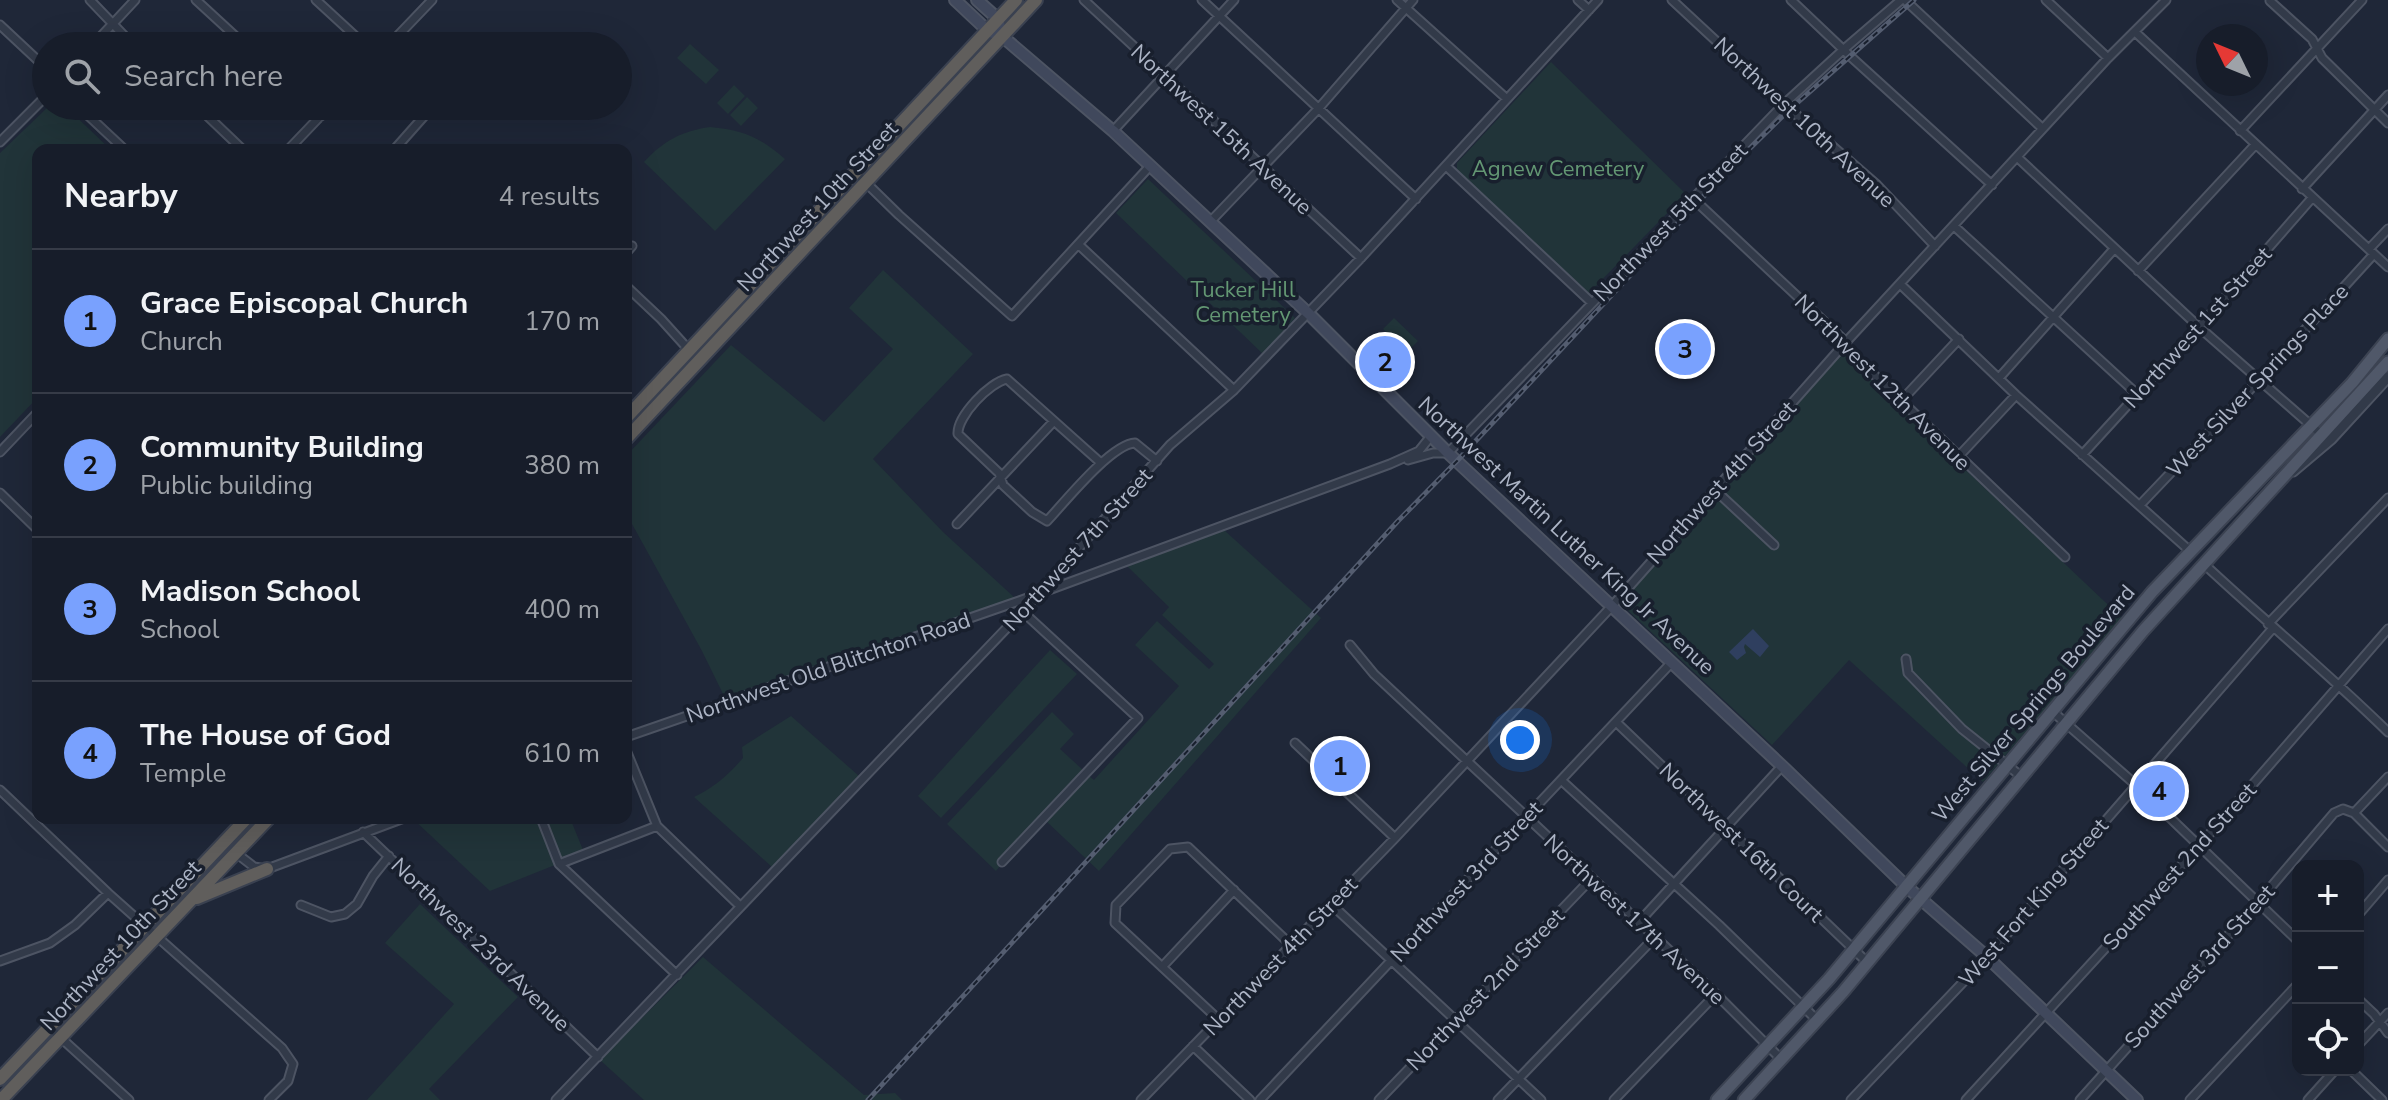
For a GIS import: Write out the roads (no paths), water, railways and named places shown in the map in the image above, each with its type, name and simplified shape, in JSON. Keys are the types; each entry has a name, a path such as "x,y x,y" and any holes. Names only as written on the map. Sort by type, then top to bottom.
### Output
{"highway":[{"name":"Northwest 10th Street","path":"632,412 1016,0"},
{"name":"Northwest 10th Street","path":"632,433 1036,0"},
{"path":"716,322 727,332"},
{"name":"Northwest 10th Street","path":"0,1079 241,824"},
{"name":"Northwest 10th Street","path":"1,1100 263,824"},
{"path":"190,901 267,869"}],"main road":[{"name":"Northwest Martin Luther King Jr Avenue","path":"955,0 988,31 1003,37 1113,131 1308,313 1448,453 2137,1100"},
{"path":"977,0 998,19 1003,37"},
{"name":"West Silver Springs Boulevard","path":"1717,1100 1804,1007 2119,629 2352,383 2388,339"},
{"name":"West Silver Springs Boulevard","path":"1744,1100 1868,963 2143,631 2388,362"},
{"path":"2204,564 2203,552 2208,541 2242,505 2256,483"},
{"path":"2143,631 2148,618 2188,573 2190,551"}],"street":[{"path":"90,0 119,32"},
{"path":"105,32 135,0"},
{"path":"196,0 231,32"},
{"path":"316,0 351,32"},
{"path":"401,32 432,0"},
{"name":"Northwest 15th Avenue","path":"1084,0 1361,258"},
{"path":"1202,0 1416,199"},
{"path":"1113,131 1234,0"},
{"path":"1397,0 1507,99"},
{"path":"1210,222 1319,108 1413,0"},
{"path":"1578,0 1589,10"},
{"name":"Northwest 7th Street","path":"556,1100 1042,591 1170,445 1234,390 1361,258 1598,0"},
{"name":"Northwest 10th Avenue","path":"1672,0 1877,185 1935,246"},
{"path":"1791,0 1992,185"},
{"path":"1903,0 2042,128"},
{"name":"Northwest 5th Street","path":"1448,453 1784,104 1903,0"},
{"path":"2046,0 2108,58"},
{"name":"Northwest 4th Street","path":"1141,1100 1395,838 1612,606 1846,342 2042,128 2166,0"},
{"path":"2240,131 2362,0"},
{"path":"2270,1 2312,39 2317,50 2388,123"},
{"path":"0,25 32,55"},
{"path":"2135,32 2388,267"},
{"path":"2302,189 2388,95"},
{"path":"1,139 32,109"},
{"path":"93,120 119,144"},
{"path":"212,120 237,144"},
{"path":"296,144 318,120"},
{"path":"399,144 421,120"},
{"path":"2138,271 2255,145"},
{"path":"2017,157 2199,327 2322,435"},
{"path":"855,172 1012,316 1150,166"},
{"path":"1446,166 1592,303"},
{"name":"Northwest 1st Street","path":"2082,455 2312,198"},
{"name":"Northwest 12th Avenue","path":"1701,206 1846,342 1848,350 2065,557"},
{"path":"1954,226 2137,394"},
{"name":"West Silver Springs Place","path":"2140,505 2259,380 2372,252 2388,229"},
{"path":"1079,245 1234,390"},
{"path":"1999,378 2114,249"},
{"path":"1900,284 2016,395 2190,551"},
{"path":"632,292 689,351"},
{"path":"1901,401 1959,339"},
{"path":"2281,480 2331,439 2388,377"},
{"path":"1101,463 1007,379 997,381 960,419 958,434 999,473 1003,485 1032,512 1047,521 1101,463 1128,443 1135,443 1157,461"},
{"path":"1958,457 2016,395"},
{"path":"0,452 32,418"},
{"path":"957,524 1054,421"},
{"name":"Northwest Old Blitchton Road","path":"632,735 1019,601 1390,464 1419,451 1431,436"},
{"name":"Northwest Old Blitchton Road","path":"1390,464 1433,453 1448,453"},
{"path":"1714,489 1774,545"},
{"path":"0,493 32,524"},
{"name":"West Fort King Street","path":"1851,1100 1987,957 2271,626 2388,498"},
{"path":"2204,564 2388,732"},
{"path":"1002,862 1138,718 1022,612 1019,601"},
{"name":"Southwest 2nd Street","path":"1966,1100 2199,846 2388,629"},
{"name":"Northwest 17th Avenue","path":"1350,645 1374,674 1716,994 1782,1060"},
{"path":"1906,659 1908,673 1962,729 2022,777"},
{"name":"Northwest 3rd Street","path":"1260,1100 1672,662"},
{"path":"2052,711 2136,785 2292,935"},
{"name":"Northwest 16th Court","path":"1616,722 1868,963"},
{"path":"1295,743 1395,838"},
{"path":"632,765 657,826 740,906"},
{"path":"1639,922 1782,766"},
{"name":"Southwest 3rd Street","path":"2080,1100 2334,813 2343,809 2354,813 2388,777"},
{"path":"1561,780 1675,883 1818,1021"},
{"path":"0,790 32,821"},
{"path":"2354,813 2388,847"},
{"path":"36,824 145,927 282,1048 293,1064 288,1081 269,1100"},
{"path":"236,853 254,867 267,869 386,824"},
{"path":"543,824 559,864 677,975"},
{"path":"559,864 657,826"},
{"name":"Northwest 23rd Avenue","path":"363,832 598,1057"},
{"path":"1218,1019 1115,923 1116,905 1159,860 1170,849 1188,847 1291,945"},
{"path":"301,905 331,917 345,914 357,904 389,856"},
{"name":"Northwest 2nd Street","path":"1379,1100 1592,878"},
{"path":"2364,908 2388,880"},
{"path":"1162,967 1234,890"},
{"path":"0,961 50,943 75,925 108,893"},
{"path":"1331,904 1541,1100"},
{"path":"1498,1100 1655,937"},
{"path":"2190,1100 2292,990"},
{"path":"1614,1100 1716,994"},
{"path":"2363,1004 2388,1033"},
{"path":"2364,1039 2388,1013"},
{"path":"49,1027 129,1100"},
{"path":"1193,1046 1250,1100"},
{"path":"2308,1100 2330,1076"},
{"path":"2357,1076 2382,1100"}],"water":[{"path":"1753,629 1769,646 1760,657 1745,644 1746,653 1737,660 1729,652"}],"railway":[{"path":"868,1100 1398,521 1732,166 1790,109 1914,0"}],"place":[{"name":"Madison School","path":"1685,349"},
{"name":"Community Building","path":"1385,362"},
{"name":"Grace Episcopal Church","path":"1340,766"},
{"name":"The House of God","path":"2159,791"}],"park label":[{"name":"Agnew Cemetery","path":"1558,168"},
{"name":"Tucker Hill Cemetery","path":"1243,302"}]}
